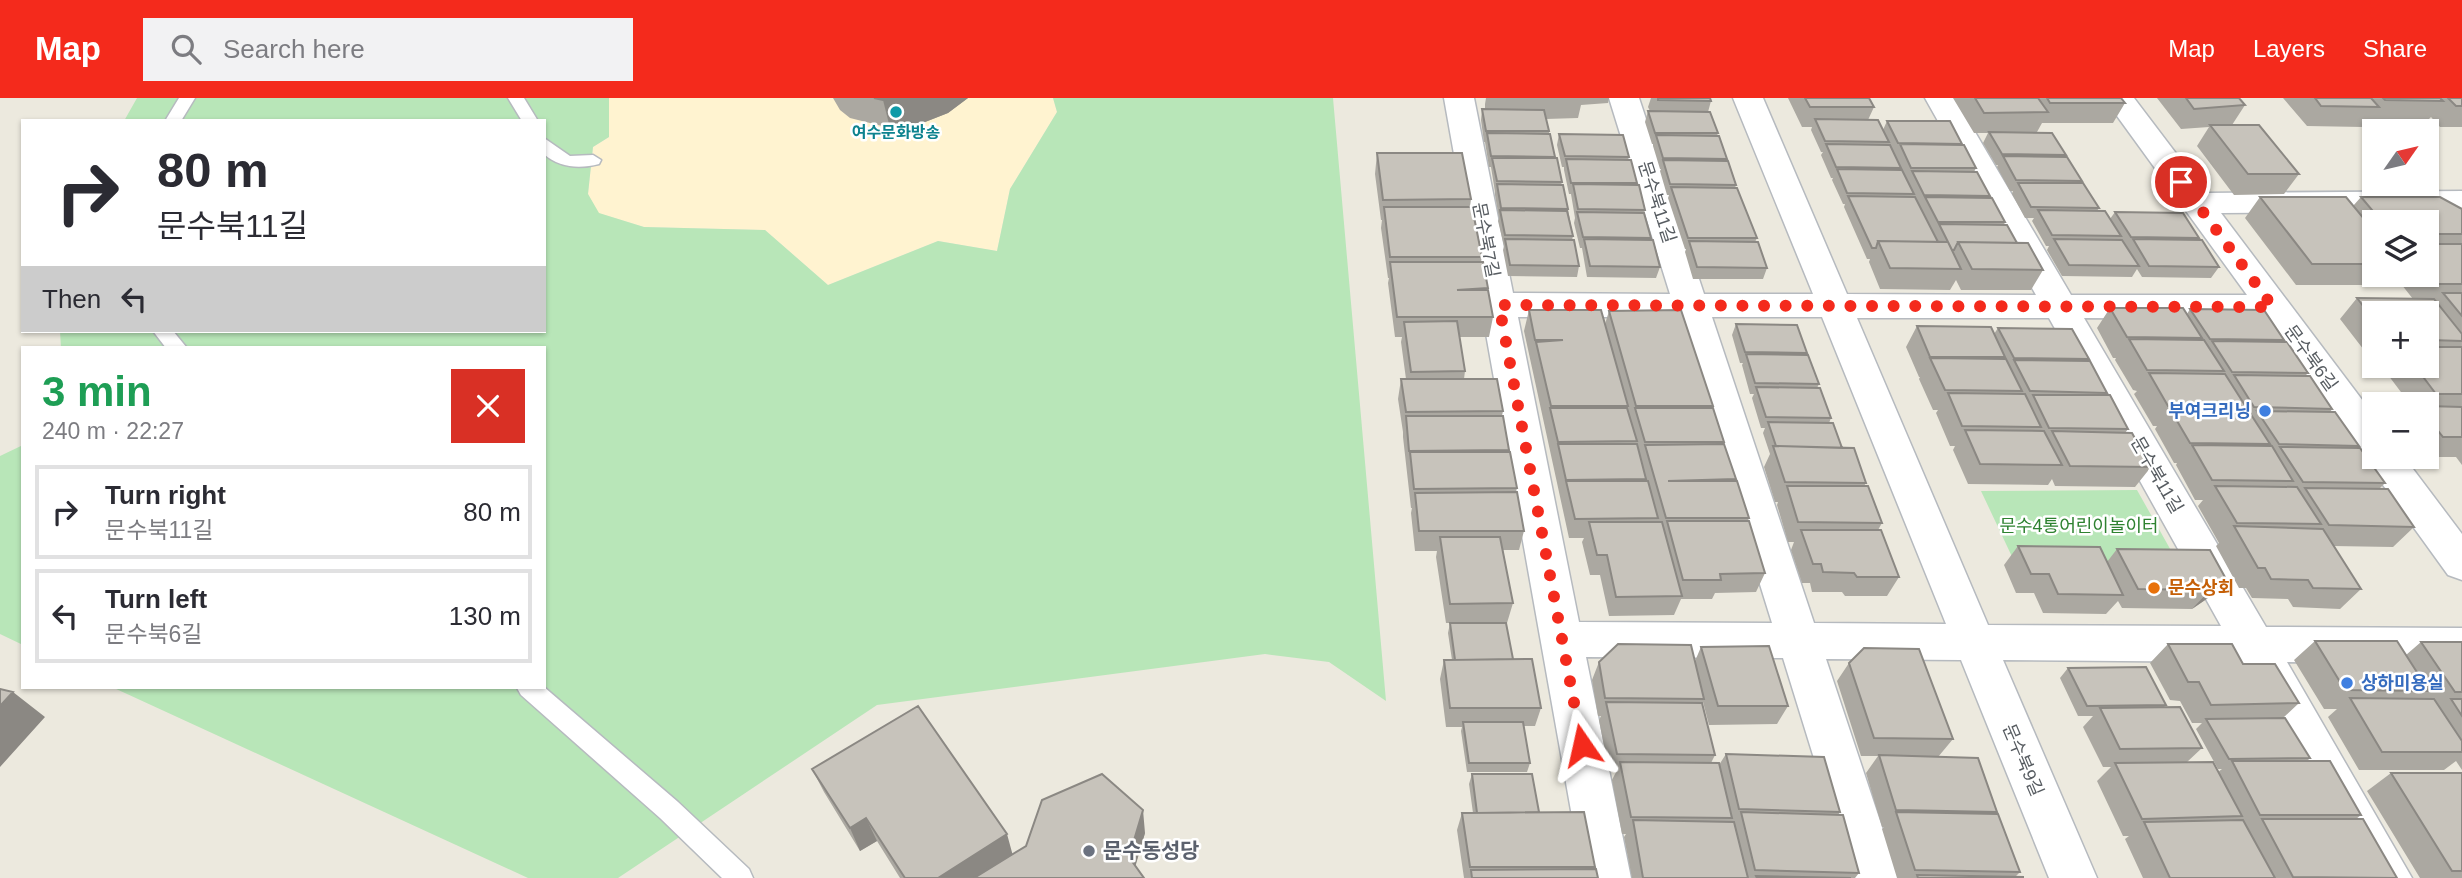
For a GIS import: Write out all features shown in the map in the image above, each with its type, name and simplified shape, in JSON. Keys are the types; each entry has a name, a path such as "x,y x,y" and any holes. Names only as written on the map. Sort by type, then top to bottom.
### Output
{"street":[{"name":"문수북7길","path":"1459,98 1607,878"},
{"name":"문수북11길","path":"1624,98 1799,640"},
{"path":"1748,98 1974,642"},
{"name":"문수북11길","path":"1940,98 2253,643"},
{"name":"문수북6길","path":"2119,98 2362,427"},
{"path":"2197,203 2449,210"},
{"path":"1499,305 2273,307"},
{"path":"2392,469 2462,564"},
{"path":"1562,639 2462,646"},
{"path":"1799,640 1875,878"},
{"name":"문수북9길","path":"1974,642 2073,878"},
{"path":"2253,643 2388,878"}],"lane":[{"path":"174,119 187,98"},
{"path":"516,98 529,119"},
{"path":"546,146 556,158 562,160 593,160"},
{"path":"530,689 669,810 740,878"}],"shaded area":[{"path":"609,98 1053,98 1057,112 1010,189 997,251 938,241 828,285 765,230 644,227 598,213 588,194 593,147 609,137"}],"green space":[{"path":"137,98 609,98 609,137 593,147 588,194 599,213 644,227 765,230 828,285 938,241 997,251 1010,189 1057,112 1053,98 1333,98 1386,701 1329,662 1265,654 877,705 618,878 528,878 116,689 546,689 546,346 61,346 60,333 546,333 546,119 125,119"},
{"path":"21,446 21,644 0,634 0,456"},
{"name":"문수4통어린이놀이터","path":"2137,490 2178,563 2015,563 1981,491"}],"building":[{"path":"1710,98 1711,101 1658,100"},
{"path":"1805,98 1869,98 1874,107 1810,107"},
{"path":"1975,98 2038,98 2048,112 1984,113"},
{"path":"2047,98 2121,98 2125,103 2050,103"},
{"path":"2186,98 2239,98 2245,105 2194,109"},
{"path":"2315,98 2371,98 2379,107 2321,106"},
{"path":"2383,98 2440,98 2443,101 2385,100"},
{"path":"2448,98 2462,98 2462,106 2456,106"},
{"path":"1482,109 1544,110 1549,131 1486,131"},
{"path":"1648,111 1710,112 1718,133 1655,133"},
{"path":"1815,119 1878,120 1889,142 1825,141"},
{"path":"1887,121 1950,121 1962,144 1898,143"},
{"path":"2210,125 2259,125 2299,174 2248,174"},
{"path":"1989,132 2052,133 2066,155 2002,154"},
{"path":"1487,133 1550,134 1555,157 1491,156"},
{"path":"1559,134 1623,135 1629,157 1565,156"},
{"path":"1656,135 1719,136 1727,159 1663,158"},
{"path":"1826,144 1890,145 1901,168 1836,167"},
{"path":"1900,144 1964,145 1976,168 1911,168"},
{"path":"1377,153 1462,153 1471,199 1383,200"},
{"path":"2003,156 2067,157 2082,181 2016,180"},
{"path":"1492,158 1557,158 1562,182 1497,181"},
{"path":"1566,159 1631,160 1637,183 1571,183"},
{"path":"1663,160 1728,161 1736,185 1670,184"},
{"path":"1837,169 1902,170 1914,194 1847,193"},
{"path":"1912,171 1977,172 1990,196 1924,195"},
{"path":"2018,183 2083,183 2099,208 2031,207"},
{"path":"1497,184 1563,185 1568,209 1501,208"},
{"path":"1573,184 1639,185 1645,210 1578,209"},
{"path":"1671,187 1737,188 1757,238 1688,238"},
{"path":"1848,196 1915,197 1938,242 1878,241 1876,248 1872,248"},
{"path":"1925,197 1992,198 2005,222 1938,222"},
{"path":"2260,197 2346,197 2362,216 2362,264 2312,264"},
{"path":"2361,197 2440,197 2462,209 2462,234 2439,234 2439,210 2372,210"},
{"path":"1384,207 1472,207 1482,257 1390,257"},
{"path":"1500,210 1567,211 1573,236 1505,235"},
{"path":"2038,210 2105,211 2121,236 2052,235"},
{"path":"1577,212 1644,213 1651,238 1583,237"},
{"path":"2115,212 2183,213 2199,238 2131,237"},
{"path":"1939,224 2007,225 2017,243 1958,242 1952,250"},
{"path":"1505,239 1574,240 1579,266 1510,265"},
{"path":"1584,239 1653,240 1660,267 1590,266"},
{"path":"2054,239 2122,240 2139,266 2069,265"},
{"path":"2133,239 2202,240 2219,267 2149,266"},
{"path":"1689,241 1758,242 1767,268 1697,267"},
{"path":"1878,241 1948,242 1961,269 1890,268"},
{"path":"1958,242 2028,243 2043,270 1972,269"},
{"path":"2439,244 2462,244 2462,284 2439,284"},
{"path":"1390,262 1483,262 1488,288 1457,290 1488,290 1493,317 1397,317"},
{"path":"2443,293 2462,293 2462,316"},
{"path":"2357,298 2436,301 2362,301 2362,304"},
{"path":"2439,305 2462,334 2462,341 2439,340"},
{"path":"2110,308 2183,308 2202,338 2127,337"},
{"path":"2190,309 2264,310 2284,340 2210,339"},
{"path":"1529,310 1601,310 1628,406 1551,406 1536,342 1563,340 1535,340"},
{"path":"1681,310 1713,406 1636,406 1609,311"},
{"path":"1457,321 1465,371 1411,372 1404,322"},
{"path":"1736,324 1797,325 1807,353 1745,352"},
{"path":"1917,326 1991,327 2005,357 1930,357"},
{"path":"1998,328 2072,329 2089,359 2014,358"},
{"path":"2129,339 2204,340 2224,371 2147,370"},
{"path":"2212,341 2287,342 2308,373 2232,372"},
{"path":"2439,347 2462,347 2462,394 2434,392 2424,378 2439,378"},
{"path":"1746,354 1808,355 1819,384 1755,383"},
{"path":"1930,358 2006,359 2022,391 1945,390"},
{"path":"2014,360 2090,361 2107,393 2030,391"},
{"path":"2149,373 2225,374 2246,407 2168,406"},
{"path":"2234,375 2310,376 2332,409 2254,407"},
{"path":"1401,379 1497,379 1503,411 1406,412"},
{"path":"1756,387 1820,388 1831,418 1766,417"},
{"path":"1948,393 2025,394 2041,427 1962,426"},
{"path":"2033,395 2110,395 2128,429 2049,428"},
{"path":"2439,406 2462,407 2462,437 2443,437 2439,432"},
{"path":"1550,408 1627,408 1637,441 1558,442"},
{"path":"1635,408 1713,408 1724,442 1645,442"},
{"path":"2170,409 2248,410 2270,444 2190,443"},
{"path":"2257,411 2335,412 2359,446 2279,444"},
{"path":"1406,416 1503,416 1509,450 1409,451"},
{"path":"1768,422 1833,423 1842,448 1776,446"},
{"path":"1965,430 2044,431 2062,465 1980,464"},
{"path":"2052,431 2132,433 2151,467 2070,466"},
{"path":"1558,444 1637,444 1646,479 1566,480"},
{"path":"1724,444 1736,479 1668,481 1737,481 1749,518 1666,518 1645,445"},
{"path":"2192,445 2272,446 2293,481 2212,480"},
{"path":"1773,446 1854,448 1866,483 1785,482"},
{"path":"2280,447 2360,448 2362,469 2375,469 2385,483 2303,482"},
{"path":"1410,452 1510,452 1517,488 1414,489"},
{"path":"1566,481 1648,481 1658,518 1575,519"},
{"path":"1787,486 1868,486 1882,523 1798,522"},
{"path":"2215,486 2297,487 2321,524 2237,523"},
{"path":"2305,488 2388,489 2414,527 2329,525"},
{"path":"1517,492 1524,531 1419,531 1415,493"},
{"path":"1667,521 1749,521 1765,573 1720,574 1721,580 1683,580"},
{"path":"1589,522 1662,522 1682,596 1616,597 1607,555 1597,555"},
{"path":"2234,526 2323,529 2361,589 2313,588 2308,580 2271,579 2265,568 2258,568"},
{"path":"1801,530 1881,530 1899,577 1857,577 1854,573 1823,572 1821,564 1813,564"},
{"path":"1440,537 1500,537 1513,603 1450,604"},
{"path":"2018,546 2100,547 2123,595 2058,594 2049,574 2031,574"},
{"path":"2117,549 2210,550 2226,579 2210,590 2138,589"},
{"path":"1450,623 1506,623 1513,659 1455,660"},
{"path":"2315,641 2397,641 2429,691 2345,690"},
{"path":"2421,642 2462,642 2462,692 2455,692"},
{"path":"1618,644 1691,645 1704,699 1605,698 1599,662"},
{"path":"2168,644 2232,644 2243,664 2275,664 2299,703 2211,705 2199,682 2188,682"},
{"path":"1769,646 1788,706 1718,706 1701,647"},
{"path":"1864,648 1919,649 1953,739 1874,738 1849,663"},
{"path":"1532,659 1541,708 1450,708 1444,660"},
{"path":"2146,667 2166,705 2087,706 2068,668"},
{"path":"0,689 13,692 0,706"},
{"path":"2350,698 2434,699 2462,741 2462,752 2382,752"},
{"path":"2451,699 2462,699 2462,716"},
{"path":"1606,702 1702,703 1715,755 1617,754"},
{"path":"918,706 1007,834 938,878 905,878 866,818 850,828 812,769"},
{"path":"2180,707 2202,748 2120,749 2100,708"},
{"path":"2285,718 2310,758 2229,759 2206,719"},
{"path":"1463,722 1523,722 1530,763 1469,763"},
{"path":"1726,754 1824,757 1840,812 1739,809"},
{"path":"1879,755 1978,758 1997,812 1896,810"},
{"path":"2232,761 2330,761 2361,815 2260,815"},
{"path":"1620,762 1719,763 1732,818 1631,817"},
{"path":"2213,762 2242,816 2142,819 2115,763"},
{"path":"2391,773 2462,773 2462,871 2452,871"},
{"name":"문수동성당","path":"1102,774 1143,810 1129,857 1144,878 974,878 1026,846 1042,800"},
{"path":"1472,774 1532,774 1539,812 1477,813"},
{"path":"1584,812 1595,867 1470,867 1462,813"},
{"path":"1741,812 1843,815 1859,873 1755,870"},
{"path":"1896,812 1998,814 2020,872 1915,870"},
{"path":"2262,819 2363,819 2397,878 2293,877"},
{"path":"1633,820 1734,822 1748,878 1643,878"},
{"path":"2243,820 2275,878 2170,878 2144,822"},
{"path":"1596,869 1598,878 1472,878 1471,870"},
{"path":"1917,875 2023,877 2023,878 1918,878"},
{"path":"1756,876 1851,878 1757,878"}],"place":[{"name":"여수문화방송","path":"896,112"},
{"name":"부여크리닝","path":"2265,411"},
{"name":"문수상회","path":"2154,588"},
{"name":"상하미용실","path":"2347,683"},
{"name":"문수동성당","path":"1089,851"}],"route":[{"path":"1582,745 1499,305 2273,307 2181,182"}]}
